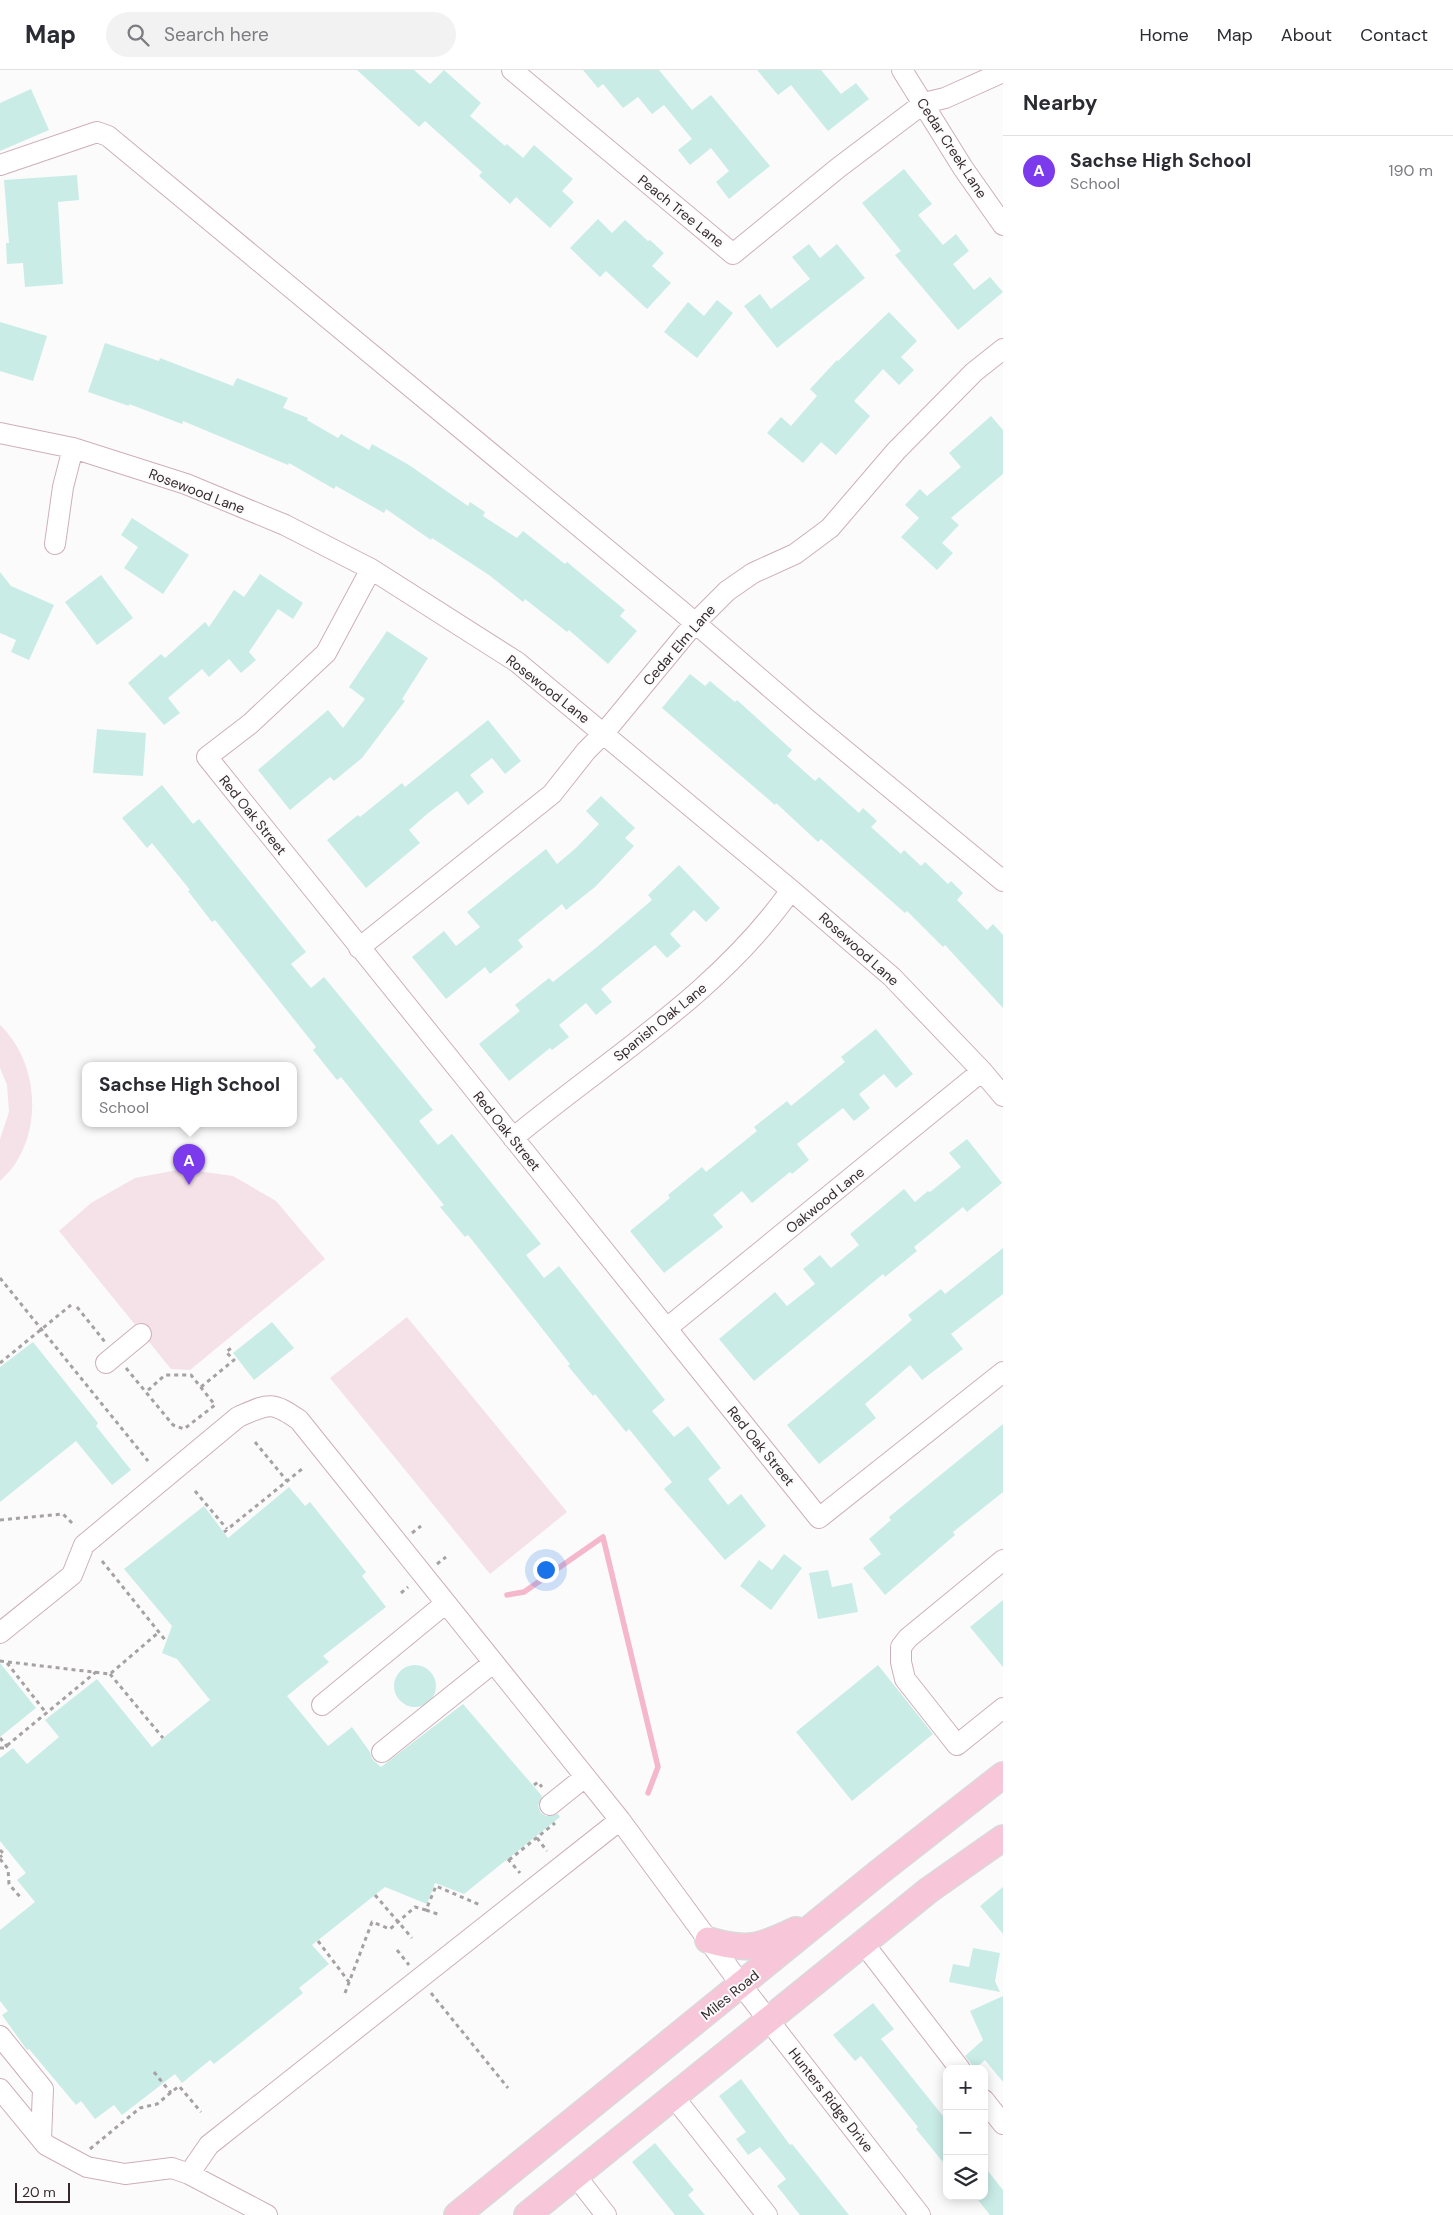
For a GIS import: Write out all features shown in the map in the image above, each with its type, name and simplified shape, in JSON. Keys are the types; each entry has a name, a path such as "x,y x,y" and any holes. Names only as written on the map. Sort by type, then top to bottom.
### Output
{"main road":[{"name":"Miles Road","path":"457,2215 1003,1775"},
{"path":"527,2215 929,1890 1003,1838"},
{"path":"708,1940 745,1948 767,1944 831,1912"}],"street":[{"name":"Peach Tree Lane","path":"512,70 733,254 838,168 924,103"},
{"name":"Cedar Creek Lane","path":"902,70 963,168 1003,225"},
{"path":"924,103 945,98 1003,72"},
{"path":"0,165 96,132 108,136 219,226 1003,881"},
{"name":"Cedar Elm Lane","path":"359,948 552,794 694,624 726,591 753,573 795,554 830,528 896,451 974,372 1003,349"},
{"name":"Rosewood Lane","path":"0,433 73,448 204,492 286,525 371,569 517,662 792,890 892,977 982,1071 1003,1096"},
{"path":"55,544 63,487 73,448"},
{"name":"Red Oak Street","path":"371,569 326,654 264,712 207,757 819,1518 1003,1372"},
{"name":"Spanish Oak Lane","path":"513,1138 711,980 745,948 792,890"},
{"name":"Oakwood Lane","path":"667,1328 982,1071"},
{"path":"111,1359 141,1334"},
{"name":"Hunters Ridge Drive","path":"0,1633 72,1575 84,1545 238,1417 265,1405 283,1409 299,1420 620,1820 742,1986 920,2215"},
{"path":"1003,1560 908,1638 901,1647 901,1662 905,1678 958,1745 1003,1708"},
{"path":"322,1705 446,1603"},
{"path":"382,1752 493,1663"},
{"path":"550,1805 585,1777"},
{"path":"190,2174 209,2145 620,1820"},
{"path":"864,1944 957,2065"},
{"path":"0,2036 43,2089 41,2139"},
{"path":"0,2089 46,2145 87,2167 125,2174 172,2168 190,2174 268,2215"},
{"path":"673,2096 767,2215"},
{"path":"988,2105 1003,2124"},
{"path":"575,2175 606,2215"}],"path":[{"path":"0,1278 148,1461"},
{"path":"0,1363 71,1305"},
{"path":"77,1307 111,1359 146,1392 173,1425 184,1429 215,1405 192,1375 165,1375 146,1392"},
{"path":"201,1387 234,1360 226,1352 234,1346"},
{"path":"255,1442 287,1481"},
{"path":"195,1491 226,1531 302,1469"},
{"path":"0,1520 63,1514 72,1523"},
{"path":"102,1561 166,1641"},
{"path":"110,1674 159,1632"},
{"path":"0,1661 110,1674 163,1738"},
{"path":"7,1663 47,1714"},
{"path":"0,1748 6,1746 47,1714 97,1672"},
{"path":"0,1738 10,1750"},
{"path":"537,1838 547,1852"},
{"path":"0,1850 4,1854 0,1858 8,1869 9,1884 21,1898"},
{"path":"508,1859 520,1873"},
{"path":"426,1910 435,1886 480,1905"},
{"path":"375,1895 412,1938"},
{"path":"345,1993 372,1922 390,1929 415,1907 440,1916"},
{"path":"318,1941 350,1982"},
{"path":"397,1950 508,2088"},
{"path":"154,2072 171,2093"},
{"path":"87,2151 140,2108 157,2104 179,2086 201,2112"}],"shaded area":[{"path":"0,1025 12,1039 28,1073 32,1092 32,1111 30,1129 24,1147 13,1166 0,1181 0,1139 9,1112 7,1085 0,1068"},
{"path":"183,1169 233,1176 276,1201 325,1259 190,1370 171,1369 59,1231 91,1203 135,1178"},
{"path":"407,1317 567,1512 490,1574 330,1378"}],"building":[{"path":"357,70 414,70 430,84 444,70 481,103 470,116 505,146 507,144 523,158 534,145 573,179 562,191 574,202 550,228 516,197 510,204 479,176 482,172 425,121 419,127"},
{"path":"583,70 659,70 692,110 711,95 770,166 729,199 716,182 729,171 711,148 690,165 678,150 692,139 664,105 652,114 638,97 623,108 603,84 598,88"},
{"path":"757,70 821,70 841,94 856,83 869,99 828,131 791,85 778,95"},
{"path":"31,89 49,130 0,151 0,103"},
{"path":"904,169 932,204 918,215 943,245 956,234 969,251 953,264 974,290 990,277 1003,292 958,330 895,255 901,251 862,203"},
{"path":"77,175 79,200 58,202 63,284 25,287 23,263 7,264 6,243 9,243 4,180"},
{"path":"598,219 612,233 625,220 664,253 652,266 671,283 647,309 606,271 600,277 570,248"},
{"path":"809,244 820,258 837,244 865,278 777,348 744,306 760,294 771,309 810,279 792,257"},
{"path":"717,300 733,313 697,358 664,332 688,302 704,316"},
{"path":"889,312 917,341 901,357 914,370 899,385 883,369 854,401 870,416 836,455 821,442 803,463 767,433 781,417 791,426 817,396 810,389 837,360"},
{"path":"0,322 47,336 33,381 0,371"},
{"path":"105,343 159,361 160,358 233,386 237,378 288,398 283,408 308,418 307,420 338,438 341,434 369,450 372,444 409,465 468,506 470,502 485,512 483,516 517,538 523,531 565,564 567,562 625,610 620,616 637,631 608,664 569,630 567,632 525,599 523,602 489,575 432,538 431,540 386,509 384,513 336,486 334,489 289,463 288,465 183,421 182,424 129,404 129,406 88,392"},
{"path":"991,416 1003,430 1003,474 951,518 959,525 942,543 953,553 937,570 901,537 919,518 905,505 920,489 927,496 961,467 949,453"},
{"path":"132,518 189,555 163,594 124,568 138,547 121,535"},
{"path":"0,572 11,586 54,605 29,660 11,652 16,640 0,633"},
{"path":"260,574 303,603 293,619 278,609 249,652 256,660 241,673 229,659 209,677 202,669 168,698 180,713 164,725 128,683 161,654 165,658 205,622 209,627 234,590 244,597"},
{"path":"101,575 133,618 97,645 65,602"},
{"path":"387,631 428,658 402,699 405,701 362,758 334,781 330,777 290,810 258,770 328,710 343,728 365,699 349,687"},
{"path":"690,674 705,686 710,681 735,702 737,700 792,750 787,756 815,781 819,777 859,813 863,808 877,821 871,827 901,854 904,850 921,866 925,862 948,884 951,881 963,893 957,900 987,930 993,924 1003,935 1003,1008 945,945 943,947 907,911 905,913 821,839 818,842 776,803 775,805 662,708"},
{"path":"488,720 521,761 505,774 492,758 470,775 484,792 468,805 457,791 427,814 409,830 420,843 366,888 327,840 358,815 360,817 402,783 405,787"},
{"path":"97,729 146,733 143,776 93,773"},
{"path":"162,785 193,824 199,819 306,952 291,964 311,988 324,977 433,1110 419,1121 438,1145 452,1134 541,1244 526,1255 544,1278 559,1266 665,1400 652,1411 674,1437 688,1426 700,1441 721,1468 708,1479 728,1505 741,1494 766,1526 725,1560 664,1489 672,1482 629,1429 626,1432 595,1394 593,1396 568,1366 570,1364 507,1284 468,1235 465,1237 440,1207 444,1205 341,1077 337,1080 313,1050 316,1047 215,920 212,922 188,891 190,890 152,843 147,848 122,818"},
{"path":"601,796 635,828 625,838 634,846 595,887 566,910 562,904 518,940 523,947 490,974 485,967 446,999 412,957 444,931 456,946 480,927 467,912 546,849 557,864 576,848 599,824 586,811"},
{"path":"679,865 720,908 706,922 694,910 670,934 681,946 667,958 655,945 601,989 612,1002 596,1015 586,1003 559,1025 569,1037 552,1050 550,1048 509,1081 479,1044 520,1011 515,1005 549,978 553,982 652,900 648,895"},
{"path":"876,1029 913,1074 896,1088 884,1074 859,1094 870,1108 854,1121 843,1108 797,1144 809,1160 792,1174 790,1172 752,1203 742,1191 713,1215 723,1227 664,1273 630,1231 670,1198 668,1195 702,1167 706,1172 757,1131 754,1127 787,1101 791,1106 845,1062 841,1057"},
{"path":"967,1139 1002,1183 967,1212 963,1207 914,1247 917,1251 885,1277 883,1274 754,1381 719,1339 775,1292 787,1306 815,1284 803,1269 820,1255 831,1268 859,1245 850,1234 904,1189 915,1202 961,1167 949,1153"},
{"path":"1003,1248 1003,1294 951,1334 963,1349 922,1380 910,1365 865,1404 876,1418 819,1464 787,1425 912,1320 908,1315 941,1289 945,1294"},
{"path":"272,1322 294,1348 254,1380 233,1353"},
{"path":"33,1342 98,1423 96,1426 131,1470 112,1485 76,1441 0,1502 0,1367"},
{"path":"1003,1424 1003,1492 953,1532 955,1535 885,1595 863,1568 881,1554 869,1539 891,1520 889,1517"},
{"path":"289,1487 305,1506 310,1502 366,1572 362,1576 386,1607 323,1656 329,1662 287,1696 328,1746 352,1727 370,1752 372,1759 381,1767 463,1704 542,1796 538,1806 541,1813 546,1816 558,1814 560,1817 464,1894 435,1883 427,1904 385,1887 312,1945 329,1964 299,1988 303,1993 214,2064 210,2060 182,2083 175,2074 122,2115 114,2105 95,2119 81,2101 76,2105 29,2049 27,2050 2,2015 8,2011 0,2001 0,1930 35,1902 17,1880 26,1873 0,1841 0,1758 13,1748 27,1764 59,1737 45,1720 97,1679 152,1747 210,1700 177,1659 162,1653 172,1626 124,1569 204,1506 228,1538"},
{"path":"784,1554 802,1568 771,1610 740,1586 759,1560 772,1570"},
{"path":"828,1570 832,1587 852,1583 858,1612 818,1619 809,1573"},
{"path":"1003,1600 1003,1667 970,1627"},
{"path":"0,1663 36,1708 0,1737"},
{"path":"415,1665 430,1671 436,1686 430,1701 415,1707 400,1701 394,1686 400,1671"},
{"path":"878,1665 933,1734 852,1801 796,1732"},
{"path":"1003,1887 1003,1934 980,1906"},
{"path":"973,1948 1000,1953 995,1981 1000,1992 949,1982 953,1964 969,1967"},
{"path":"1003,1996 1003,2082 985,2060 979,2065 972,2065 965,2056 983,2040 970,2011"},
{"path":"873,2003 894,2029 881,2039 943,2116 943,2162 916,2129 918,2127 861,2056 855,2061 833,2035"},
{"path":"741,2079 790,2145 792,2144 849,2215 800,2215 777,2186 786,2179 760,2147 748,2155 736,2139 746,2132 719,2096"},
{"path":"655,2143 694,2190 688,2195 705,2215 675,2215 632,2162"},
{"path":"988,2171 1003,2190 1003,2215 990,2215 978,2200 988,2200"}],"waterway":[{"path":"507,1595 524,1592 603,1537 658,1767 648,1793"}],"place":[{"name":"Sachse High School","path":"189,1185"}]}
